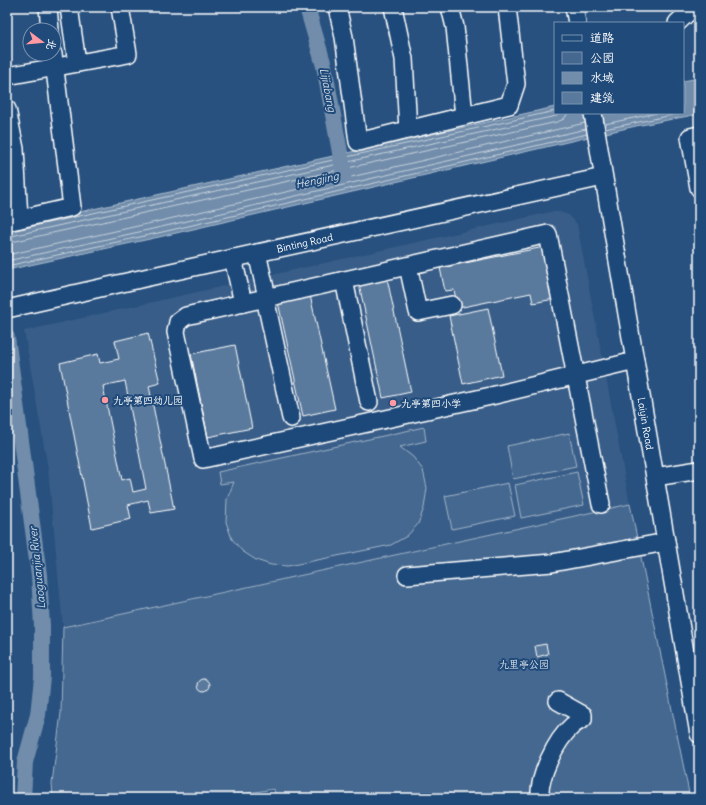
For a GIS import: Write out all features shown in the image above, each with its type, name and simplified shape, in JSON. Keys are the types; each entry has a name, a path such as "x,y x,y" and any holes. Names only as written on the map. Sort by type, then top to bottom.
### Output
{"street":[{"path":"48,7 49,22"},
{"path":"69,7 77,63"},
{"path":"62,61 77,63 128,54 120,7"},
{"path":"337,7 344,36 358,142 509,105 516,84 506,7"},
{"path":"393,7 404,59 408,130"},
{"path":"450,7 455,27 464,116"},
{"path":"574,7 577,22"},
{"path":"678,22 694,7"},
{"path":"7,76 48,62"},
{"path":"7,109 15,149 13,220 72,207 54,62"},
{"name":"Laiyin Road","path":"593,114 666,542 693,667 699,734"},
{"path":"699,135 690,137 699,188"},
{"name":"Binting Road","path":"7,309 233,258 603,178"},
{"path":"601,504 576,375 548,234 186,316 178,322 176,332 204,459 491,396 576,375 635,361"},
{"path":"257,253 290,418"},
{"path":"233,258 243,303"},
{"path":"408,266 418,312 452,305"},
{"path":"344,280 369,402"},
{"path":"655,478 699,470"},
{"path":"407,575 552,563 666,542"},
{"path":"540,798 544,773 554,751 563,736 573,725 583,719 583,715 558,702"}],"shaded area":[{"name":"九亭第四小学","path":"550,212 560,212 569,215 577,224 630,504 63,627 48,469 24,331"}],"green space":[{"path":"424,427 426,441 400,447 413,457 423,470 427,488 424,508 418,524 407,536 391,545 288,566 271,565 256,560 242,551 232,539 226,522 227,499 234,482 220,484 218,472"},
{"path":"569,433 576,466 513,479 507,446"},
{"path":"577,472 584,505 521,518 515,485"},
{"path":"508,483 515,516 452,529 445,496"},
{"name":"九里亭公园","path":"630,504 690,798 276,798 274,789 218,798 53,798 52,783 61,713 63,627"}],"water":[{"name":"Hengjing","path":"699,78 699,114 636,126 159,237 7,270 7,228 554,107 554,114 684,114 684,81"}],"building":[{"path":"544,247 554,299 533,303 531,293 458,308 454,290 445,291 440,268"},
{"path":"387,278 411,392 383,398 359,284"},
{"path":"310,295 335,409 303,416 278,302"},
{"path":"488,308 502,375 463,384 449,316"},
{"path":"148,333 160,383 149,386 174,509 151,513 148,500 128,505 131,519 92,528 60,363 98,354 100,363 119,359 115,341","holes":["125,381 146,489 133,492 130,478 122,480 103,386"]},
{"path":"235,345 252,428 208,437 191,354"},
{"path":"546,644 548,654 537,657 535,646"},
{"path":"202,679 206,679 210,685 206,691 202,691 198,687 198,683"}],"waterway":[{"name":"Lijiabang","path":"307,7 324,66 344,174"},
{"name":"Laoguanjia River","path":"7,337 39,575 42,626 42,677 38,715 25,762 23,798"}],"place":[{"name":"九亭第四幼儿园","path":"105,400"},
{"name":"九亭第四小学","path":"393,403"}]}
